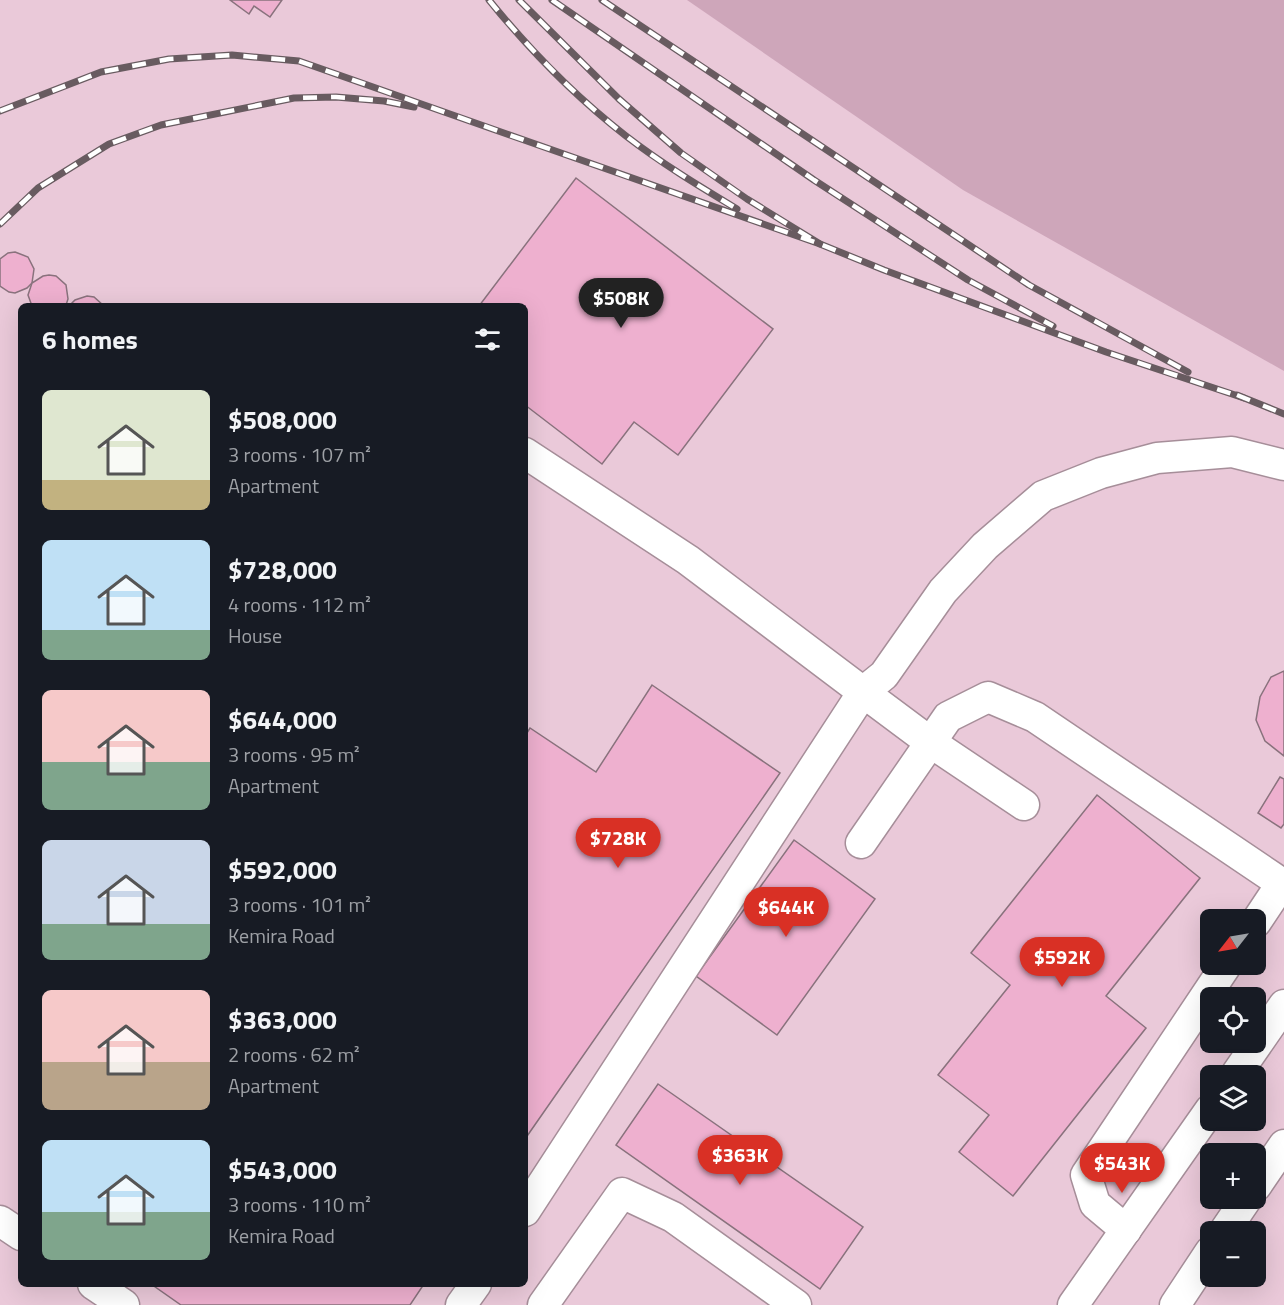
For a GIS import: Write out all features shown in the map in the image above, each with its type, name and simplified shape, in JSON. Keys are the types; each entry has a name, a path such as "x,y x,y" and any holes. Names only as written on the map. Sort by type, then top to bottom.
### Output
{"street":[{"path":"528,1205 863,692 884,675 943,591 985,546 1043,496 1101,472 1157,458 1232,452 1284,465"},
{"path":"528,455 688,560 930,742 1024,805"},
{"path":"861,843 948,717 988,697 1035,717 1283,884 1265,909"},
{"path":"1126,1230 1095,1204 1086,1174 1220,975"},
{"path":"1243,1065 1284,1005"},
{"path":"1073,1305 1200,1124"},
{"path":"1266,1171 1284,1145"},
{"path":"543,1305 622,1193 673,1217 796,1305"},
{"path":"0,1221 18,1233"},
{"path":"1175,1305 1200,1266"},
{"path":"97,1287 124,1305"},
{"path":"461,1305 474,1287"}],"shaded area":[{"path":"0,0 1284,0 1284,1305 0,1305"},
{"path":"687,0 1284,0 1284,371 963,190"}],"building":[{"path":"230,0 282,0 270,17 254,6 249,14"},
{"path":"576,178 773,329 678,455 634,422 602,464 528,407 528,303 481,303"},
{"path":"15,252 28,257 34,269 32,283 15,293 0,286 0,259 8,253"},
{"path":"43,276 56,276 66,285 67,303 31,303 28,295 32,283"},
{"path":"87,296 94,297 101,303 72,303"},
{"path":"1284,671 1284,756 1265,741 1256,720 1260,697 1271,677"},
{"path":"652,685 780,773 528,1135 528,731 530,728 596,772"},
{"path":"1280,777 1284,779 1284,824 1281,828 1258,813"},
{"path":"1097,795 1200,878 1106,996 1146,1028 1013,1196 959,1152 989,1115 938,1075 1010,985 971,953"},
{"path":"794,840 875,899 777,1035 696,976"},
{"path":"658,1084 863,1227 820,1289 616,1145"},
{"path":"155,1287 422,1287 410,1305 181,1305"}],"railway":[{"path":"489,0 554,72 589,105 666,165 737,209"},
{"path":"519,0 619,99 681,153 747,199 820,244 1106,352 1244,398"},
{"path":"552,0 814,180 968,280 1053,326"},
{"path":"602,0 1029,285 1188,372"},
{"path":"0,111 101,72 169,59 232,55 299,61 820,244"},
{"path":"0,224 38,188 109,144 161,125 294,98 336,97 384,101 414,107"},
{"path":"1237,395 1284,414"}]}
